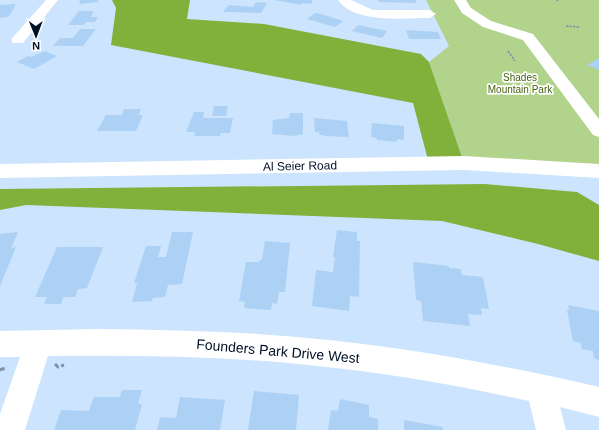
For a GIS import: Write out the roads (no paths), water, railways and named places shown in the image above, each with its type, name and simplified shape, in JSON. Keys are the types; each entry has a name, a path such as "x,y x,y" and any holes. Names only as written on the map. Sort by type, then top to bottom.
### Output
{"street":[{"path":"18,40 52,0"},
{"path":"344,0 359,9 374,13 430,14"},
{"path":"460,0 466,10 487,24 528,37 599,131"},
{"name":"Al Seier Road","path":"0,171 464,163 599,171"},
{"name":"Founders Park Drive West","path":"0,344 35,353 126,342 220,345 323,352 541,388 599,402"},
{"path":"10,430 35,353"},
{"path":"541,388 551,430"}],"park label":[{"name":"Shades Mountain Park","path":"520,82"}]}
